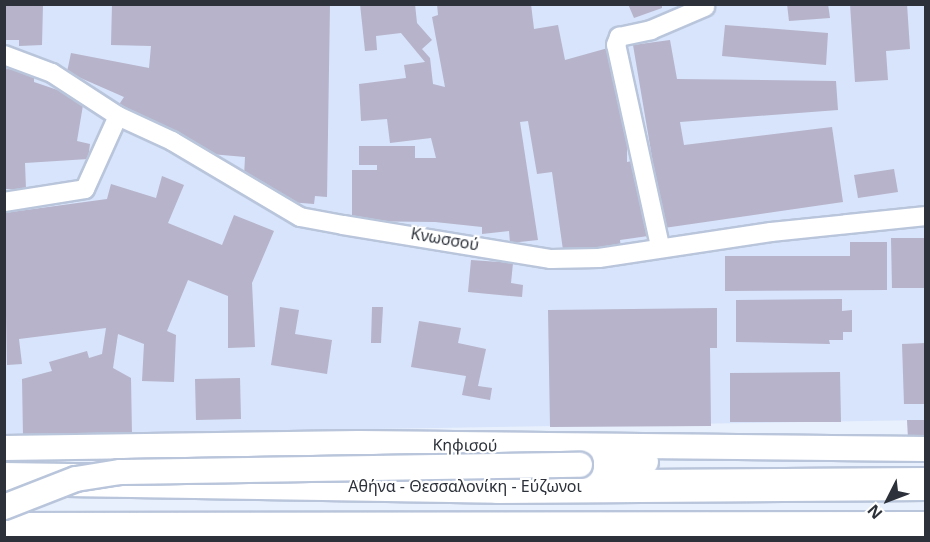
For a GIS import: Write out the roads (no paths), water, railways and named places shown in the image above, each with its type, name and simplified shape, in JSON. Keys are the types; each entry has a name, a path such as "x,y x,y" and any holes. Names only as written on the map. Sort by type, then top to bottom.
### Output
{"highway":[{"name":"Αθήνα - Θεσσαλονίκη - Εύζωνοι","path":"5,452 498,487 926,484"},
{"path":"580,465 700,485"},
{"path":"4,529 496,532 926,528"},
{"path":"15,537 52,530"},
{"path":"496,532 545,537"}],"main road":[{"name":"Κηφισού","path":"5,452 359,443 926,449"},
{"path":"4,507 76,478 120,472 580,465 876,450"}],"street":[{"path":"660,246 616,45 619,37 651,30 705,7"},
{"name":"Κνωσσού","path":"4,55 52,73 118,116 172,141 300,217 551,259 599,258 660,246 926,216"},
{"path":"4,202 85,189 118,116"}]}
